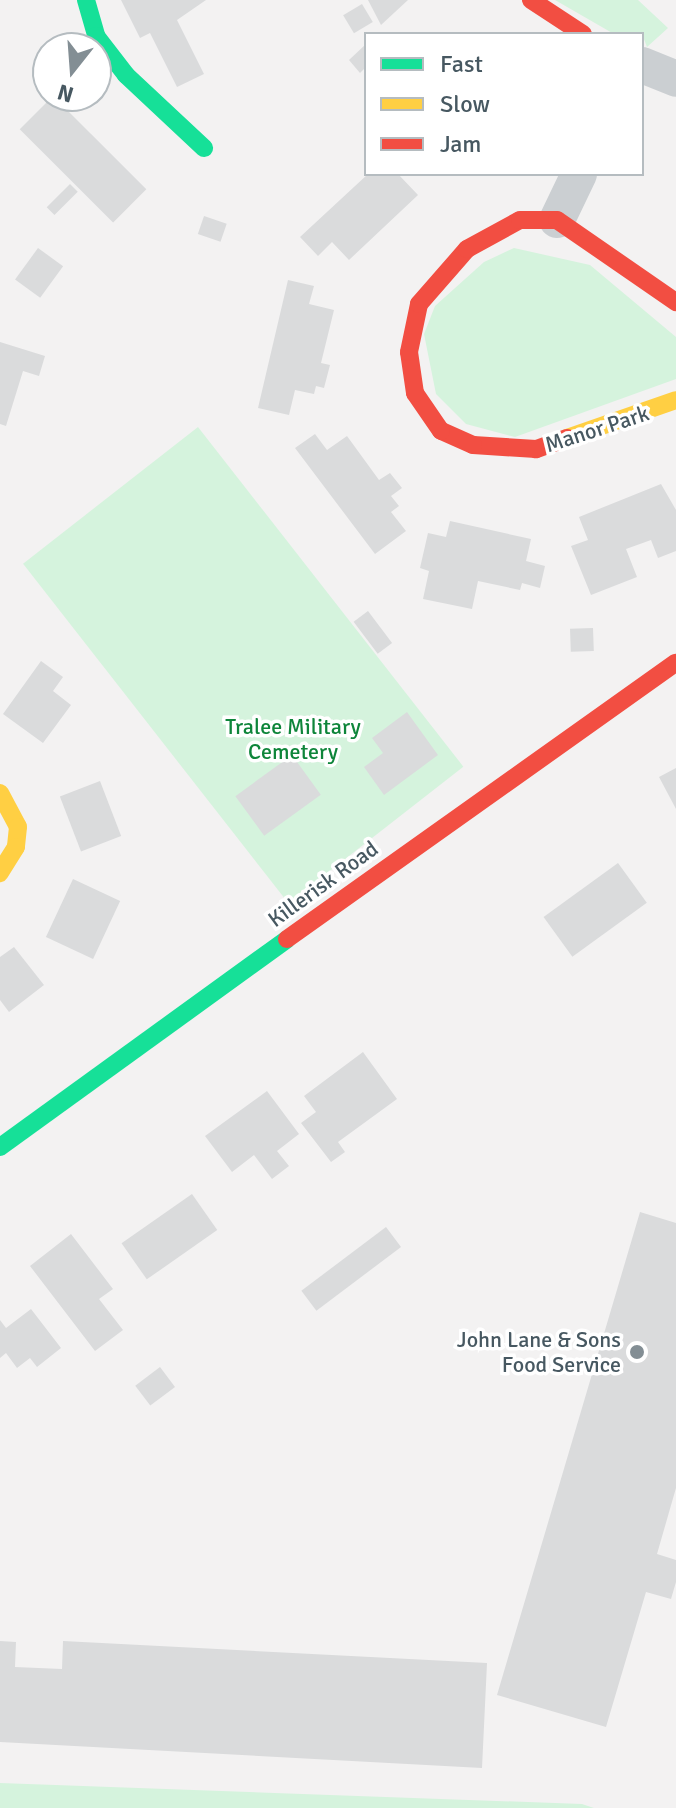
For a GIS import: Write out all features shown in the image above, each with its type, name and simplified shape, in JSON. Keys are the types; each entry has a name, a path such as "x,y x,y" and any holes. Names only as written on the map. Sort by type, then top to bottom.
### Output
{"street":[{"path":"86,0 96,36 126,75 204,148"},
{"path":"531,0 580,32"},
{"path":"644,66 676,79"},
{"path":"578,176 557,220 676,302"},
{"name":"Manor Park","path":"557,220 520,220 467,249 419,304 409,352 415,393 441,431 473,445 536,449 676,400"},
{"name":"Killerisk Road","path":"0,1147 574,730 676,663"},
{"path":"0,793 18,827 16,847 0,873"}],"green space":[{"path":"555,0 638,0 668,28 647,47 644,32 611,32"},
{"path":"514,248 590,265 676,337 676,379 515,437 466,424 436,394 424,334 435,306 484,262"},
{"name":"Tralee Military Cemetery","path":"198,427 463,767 288,903 23,564"},
{"path":"0,1783 582,1804 594,1808 0,1808"}],"building":[{"path":"121,0 206,0 177,20 204,74 177,87 150,33 140,38"},
{"path":"368,0 408,0 381,25"},
{"path":"362,4 373,22 354,33 343,15"},
{"path":"364,46 364,69 360,73 349,60"},
{"path":"37,112 69,112 146,189 113,223 20,129"},
{"path":"366,176 400,176 418,195 349,260 332,242 318,256 300,237"},
{"path":"70,184 78,192 54,215 47,207"},
{"path":"204,216 227,224 221,242 198,234"},
{"path":"38,248 63,266 40,298 15,280"},
{"path":"288,280 314,286 309,304 334,310 321,363 330,365 324,388 316,386 314,394 295,390 289,415 258,408"},
{"path":"0,342 45,356 39,376 23,371 6,426 0,424"},
{"path":"315,434 327,450 347,436 379,480 390,473 402,488 391,496 399,506 391,512 406,531 375,554 295,448"},
{"path":"661,484 676,510 676,551 658,558 651,540 626,549 637,577 591,595 571,546 588,540 579,517"},
{"path":"450,521 531,539 526,561 545,566 540,588 522,583 520,590 478,581 472,609 423,599 429,571 420,568 428,533 446,537"},
{"path":"368,611 392,643 378,654 354,622"},
{"path":"593,628 594,651 571,652 570,629"},
{"path":"41,661 63,677 53,691 71,705 43,743 3,714"},
{"path":"407,712 438,755 384,795 364,767 383,753 372,738"},
{"path":"292,755 321,795 264,836 235,796"},
{"path":"676,768 676,809 659,777"},
{"path":"100,781 121,836 81,851 60,796"},
{"path":"618,863 647,903 572,957 544,917"},
{"path":"73,879 120,901 93,959 46,937"},
{"path":"14,947 44,985 9,1012 0,1000 0,957"},
{"path":"363,1052 397,1099 338,1142 345,1152 331,1162 301,1123 316,1112 304,1096"},
{"path":"267,1091 299,1134 277,1151 289,1166 272,1179 254,1155 232,1172 205,1136"},
{"path":"192,1194 217,1230 147,1279 122,1243"},
{"name":"John Lane & Sons Food Service","path":"640,1212 676,1223 676,1488 657,1554 676,1560 676,1582 671,1599 646,1592 606,1727 497,1695"},
{"path":"386,1227 401,1247 316,1311 301,1291"},
{"path":"71,1234 113,1289 99,1299 123,1330 95,1351 30,1266"},
{"path":"31,1309 61,1348 37,1367 30,1358 17,1368 6,1353 0,1358 0,1320 6,1328"},
{"path":"160,1367 175,1387 150,1406 135,1386"},
{"path":"0,1641 16,1642 15,1667 62,1669 63,1641 487,1663 482,1768 0,1742"}],"traffic: fast":[{"path":"86,0 96,36 126,75 204,148"},
{"path":"0,1147 287,939"}],"traffic: slow":[{"path":"567,438 676,400"},
{"path":"0,793 18,827 16,847 0,873"}],"traffic: jam":[{"path":"531,0 580,32"},
{"path":"567,438 536,449 473,445 441,431 415,393 409,352 419,304 467,249 520,220 557,220 676,302"},
{"path":"287,939 676,663"}],"place":[{"name":"John Lane & Sons Food Service","path":"637,1352"}]}
